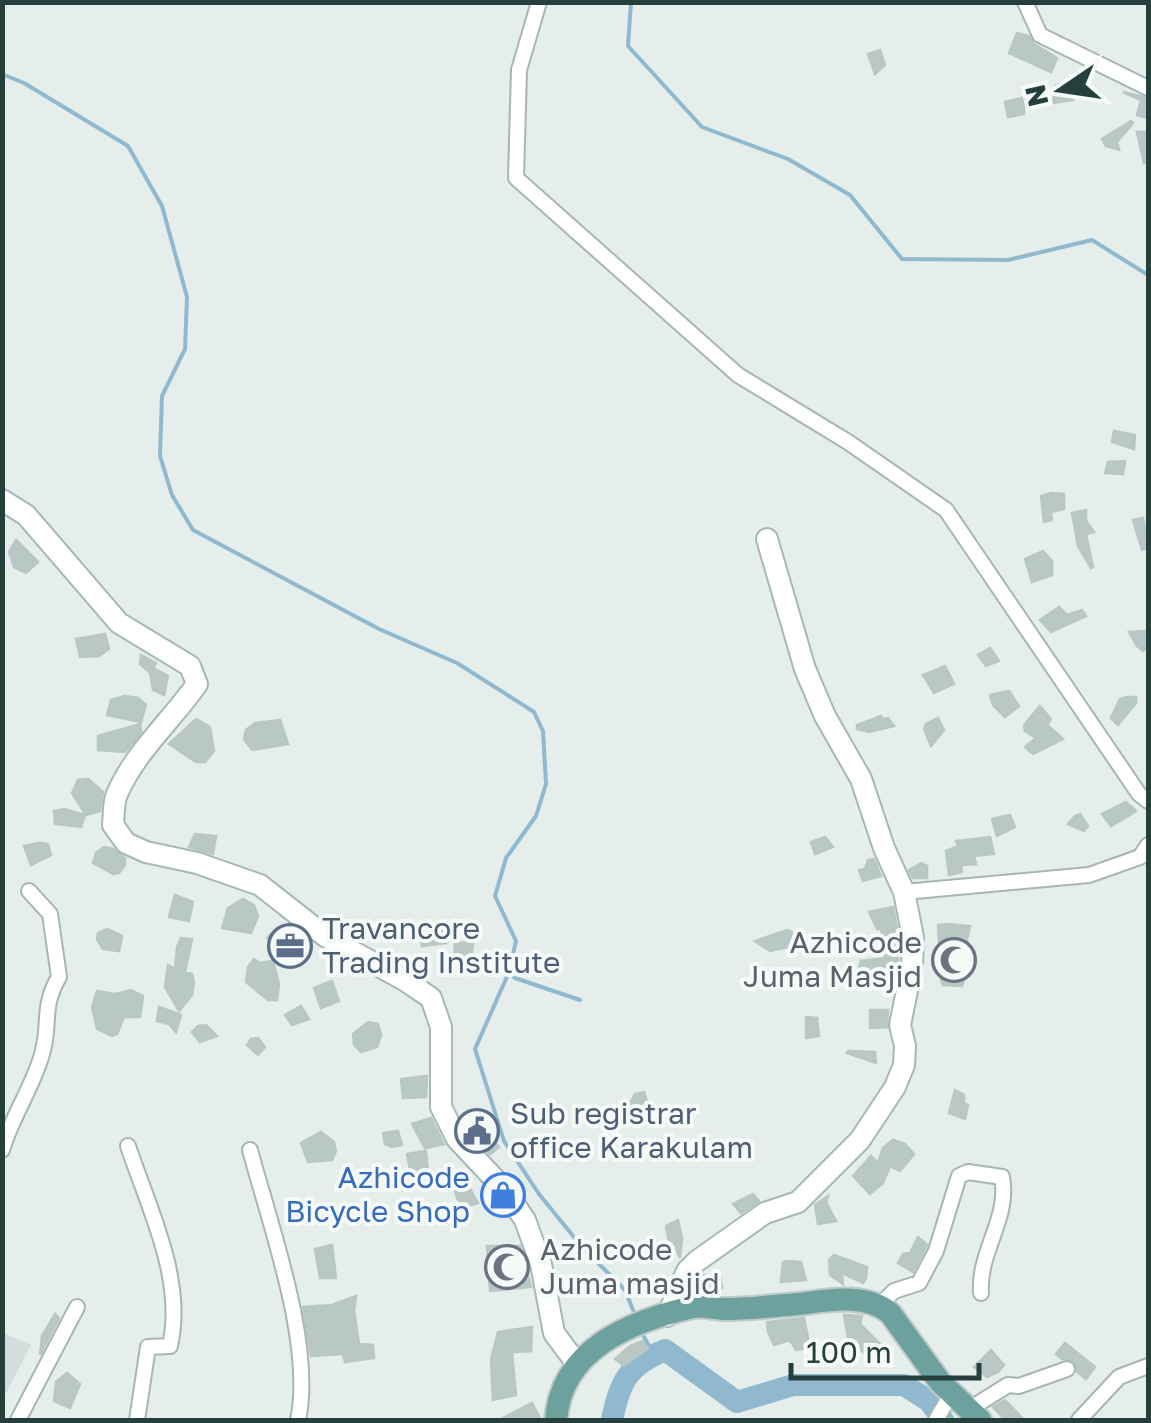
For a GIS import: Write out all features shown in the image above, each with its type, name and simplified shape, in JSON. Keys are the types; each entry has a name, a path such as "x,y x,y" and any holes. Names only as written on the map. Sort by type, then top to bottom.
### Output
{"main road":[{"path":"556,1420 565,1380 590,1348 667,1316 697,1306 721,1309 855,1299 880,1305 961,1407"}],"street":[{"path":"539,2 518,70 516,178 738,375 848,442 946,510 1139,794 1148,801"},
{"path":"1024,2 1040,35 1148,88"},
{"path":"2,500 26,515 120,623 190,666 197,684 145,748 116,796 113,825 126,842 146,852 197,863 260,885 325,936 430,998 441,1027 441,1107 457,1139 504,1189 525,1220 541,1264 554,1333 577,1364"},
{"path":"667,1316 687,1271 737,1230 765,1213 798,1202 860,1140 904,1066 900,1025 912,966 912,937 904,892 884,848 861,779 825,716 805,668 767,539"},
{"path":"904,892 1088,875 1140,857 1148,846"},
{"path":"2,1150 10,1122 42,1053 48,995 60,976 50,914 30,891"},
{"path":"128,1146 168,1266 176,1317 170,1346 148,1348 137,1420"},
{"path":"250,1150 298,1348 302,1404 298,1420"},
{"path":"880,1305 894,1291 919,1283 923,1277 936,1251 959,1176 968,1172 1002,1177 1005,1194 1002,1216 982,1267 981,1292"},
{"path":"18,1420 77,1307"},
{"path":"1080,1420 1119,1377 1148,1366"},
{"path":"936,1420 1008,1384 1019,1386 1066,1369"}],"shaded area":[{"path":"3,1333 31,1345 3,1399"}],"building":[{"path":"1017,33 1029,36 1034,44 1057,58 1051,72 1009,53"},
{"path":"880,50 885,65 875,74 868,54"},
{"path":"1056,85 1077,88 1073,100 1053,103"},
{"path":"1123,92 1148,98 1148,118 1137,115 1141,100"},
{"path":"1025,97 1024,114 1008,117 1005,102"},
{"path":"1131,121 1117,142 1119,150 1106,146 1102,139"},
{"path":"1137,132 1148,132 1148,163 1144,163"},
{"path":"1114,431 1135,435 1134,449 1112,442"},
{"path":"1125,461 1123,474 1105,473 1108,462"},
{"path":"1064,494 1064,509 1051,512 1052,520 1044,522 1041,496"},
{"path":"1086,510 1086,521 1094,532 1086,534 1091,568 1078,546 1072,513"},
{"path":"1143,518 1148,548 1142,550 1133,520"},
{"path":"16,540 38,562 26,573 14,567 9,552"},
{"path":"1043,551 1052,561 1052,575 1032,582 1025,559"},
{"path":"1059,607 1067,615 1082,610 1086,616 1051,632 1040,620"},
{"path":"1145,631 1148,647 1143,651 1129,632"},
{"path":"105,634 109,649 99,656 80,657 76,639"},
{"path":"990,648 999,661 986,666 978,655"},
{"path":"141,655 168,676 164,695 153,690 150,673 140,664"},
{"path":"945,666 954,684 934,693 923,675"},
{"path":"1009,691 1019,706 1005,717 993,705 990,695"},
{"path":"124,696 138,698 146,705 141,722 107,715 111,700"},
{"path":"1136,697 1136,703 1118,725 1111,718 1120,699"},
{"path":"1040,706 1051,719 1047,725 1063,739 1033,754 1025,747 1036,738 1025,731 1024,725"},
{"path":"881,716 894,726 869,732 857,729 857,725"},
{"path":"938,718 944,730 931,746 924,729"},
{"path":"196,719 210,727 214,751 205,762 196,762 169,744"},
{"path":"280,720 288,744 252,750 244,739 246,730 255,723"},
{"path":"140,724 141,732 125,752 98,750 98,736"},
{"path":"88,779 103,792 100,811 86,815 72,793 78,780"},
{"path":"1126,802 1136,811 1111,826 1102,814"},
{"path":"64,809 85,815 81,827 55,824 54,811"},
{"path":"1080,814 1088,826 1084,831 1068,824"},
{"path":"1010,815 1015,827 997,836 992,819"},
{"path":"195,834 216,836 213,854 189,847"},
{"path":"825,837 833,847 815,854 811,842"},
{"path":"990,837 994,854 974,856 976,864 961,865 962,872 949,875 946,851 958,846 956,841"},
{"path":"48,844 51,855 31,865 24,846"},
{"path":"104,847 125,858 119,873 113,874 93,863 96,853"},
{"path":"874,859 881,876 863,881 859,870"},
{"path":"922,863 927,866 927,878 913,878 909,870"},
{"path":"175,895 193,902 189,921 169,917"},
{"path":"243,899 254,905 258,916 251,933 222,928 228,908"},
{"path":"893,907 899,938 898,964 888,983 876,982 875,976 860,975 859,968 861,961 885,958 881,929 877,929 869,912"},
{"path":"938,925 970,926 967,939 971,961 962,986 943,985 941,980"},
{"path":"107,929 122,936 119,951 103,949 97,939 98,933"},
{"name":"Travancore Trading Institute","path":"275,930 295,935 305,945 305,955 299,962 267,938"},
{"path":"443,930 446,943 422,946 420,936"},
{"path":"787,930 796,934 793,946 770,951 755,941"},
{"path":"181,938 192,939 185,972 192,974 194,983 192,995 179,1011 165,987 168,965 175,969"},
{"path":"473,942 471,963 454,961 455,943"},
{"path":"254,959 260,963 273,961 279,984 277,1000 268,1000 246,982 248,967"},
{"path":"332,981 339,1001 321,1008 314,988"},
{"path":"131,990 143,996 140,1017 124,1017 117,1034 112,1036 97,1029 92,1007 97,991 115,994"},
{"path":"301,1006 309,1019 292,1025 285,1015"},
{"path":"159,1007 181,1015 176,1032 169,1024 157,1021"},
{"path":"870,1010 888,1010 887,1027 870,1028"},
{"path":"806,1017 817,1018 819,1036 806,1038"},
{"path":"368,1022 378,1024 381,1035 377,1047 361,1052 354,1045 353,1034"},
{"path":"206,1025 217,1036 200,1042 192,1032"},
{"path":"258,1038 265,1047 258,1055 247,1045"},
{"path":"875,1052 876,1063 847,1053"},
{"path":"427,1076 426,1097 403,1098 401,1079"},
{"path":"955,1090 964,1095 968,1105 965,1119 949,1113"},
{"path":"644,1092 648,1105 635,1119 630,1103 635,1094"},
{"path":"431,1118 444,1144 425,1148 412,1124"},
{"path":"477,1121 499,1147 490,1154 468,1130"},
{"path":"398,1131 402,1145 385,1144 383,1133"},
{"path":"321,1132 334,1142 336,1151 332,1160 308,1162 301,1143"},
{"path":"893,1140 905,1144 914,1154 900,1171 890,1166 883,1183 870,1194 853,1176 871,1156 878,1163 883,1148"},
{"path":"426,1151 428,1174 419,1176 410,1170 407,1154"},
{"path":"463,1176 478,1203 465,1207 457,1198 453,1182"},
{"path":"753,1194 759,1201 741,1213 733,1204"},
{"path":"828,1196 826,1202 836,1221 818,1224 815,1205"},
{"path":"678,1220 682,1238 680,1258 674,1243 669,1243 666,1226"},
{"path":"918,1237 927,1245 913,1272 898,1263 903,1254 910,1253"},
{"path":"332,1245 336,1278 320,1278 315,1249"},
{"name":"Azhicode Juma masjid","path":"487,1246 520,1246 531,1287 490,1291"},
{"path":"834,1255 867,1267 863,1283 842,1273 843,1284 830,1275 829,1260"},
{"path":"783,1262 801,1262 806,1280 781,1282"},
{"path":"702,1275 720,1276 722,1288 694,1288"},
{"path":"356,1296 359,1344 373,1345 374,1358 345,1362 343,1354 311,1356 303,1307 332,1305"},
{"path":"55,1314 59,1318 40,1355 42,1336"},
{"path":"844,1315 862,1316 860,1324 881,1345 885,1361 873,1366 867,1354 849,1344"},
{"path":"804,1318 810,1348 796,1350 790,1340 774,1345 767,1322"},
{"path":"532,1327 531,1351 512,1352 516,1395 493,1400 491,1359 498,1332"},
{"path":"642,1341 648,1348 624,1366 615,1359 630,1346"},
{"path":"1065,1343 1095,1367 1086,1379 1077,1372 1073,1360 1056,1354"},
{"path":"991,1350 1004,1365 987,1377 974,1367"},
{"path":"67,1373 80,1384 70,1408 54,1401 56,1382"},
{"path":"1005,1400 1024,1420 1005,1420 993,1407"},
{"path":"532,1403 541,1420 499,1420"}],"waterway":[{"path":"631,2 628,46 702,127 788,159 850,195 902,259 1008,260 1092,240 1148,275"},
{"path":"2,74 24,83 128,146 162,206 187,297 185,349 162,396 160,456 172,495 193,530 379,629 457,663 534,712 543,731 546,784 536,816 506,858 495,896 516,941 509,972"},
{"path":"580,1000 515,978 509,972 475,1049 504,1141 539,1194 582,1247 625,1290 635,1315"},
{"path":"641,1363 650,1348 644,1337"},
{"path":"612,1420 627,1377 642,1362 665,1350 737,1402 793,1385 904,1385 929,1401 943,1420"}],"place":[{"name":"Travancore Trading Institute","path":"290,946"},
{"name":"Azhicode Juma Masjid","path":"954,960"},
{"name":"Sub registrar office Karakulam","path":"477,1131"},
{"name":"Azhicode Bicycle Shop","path":"503,1195"},
{"name":"Azhicode Juma masjid","path":"507,1267"}]}
